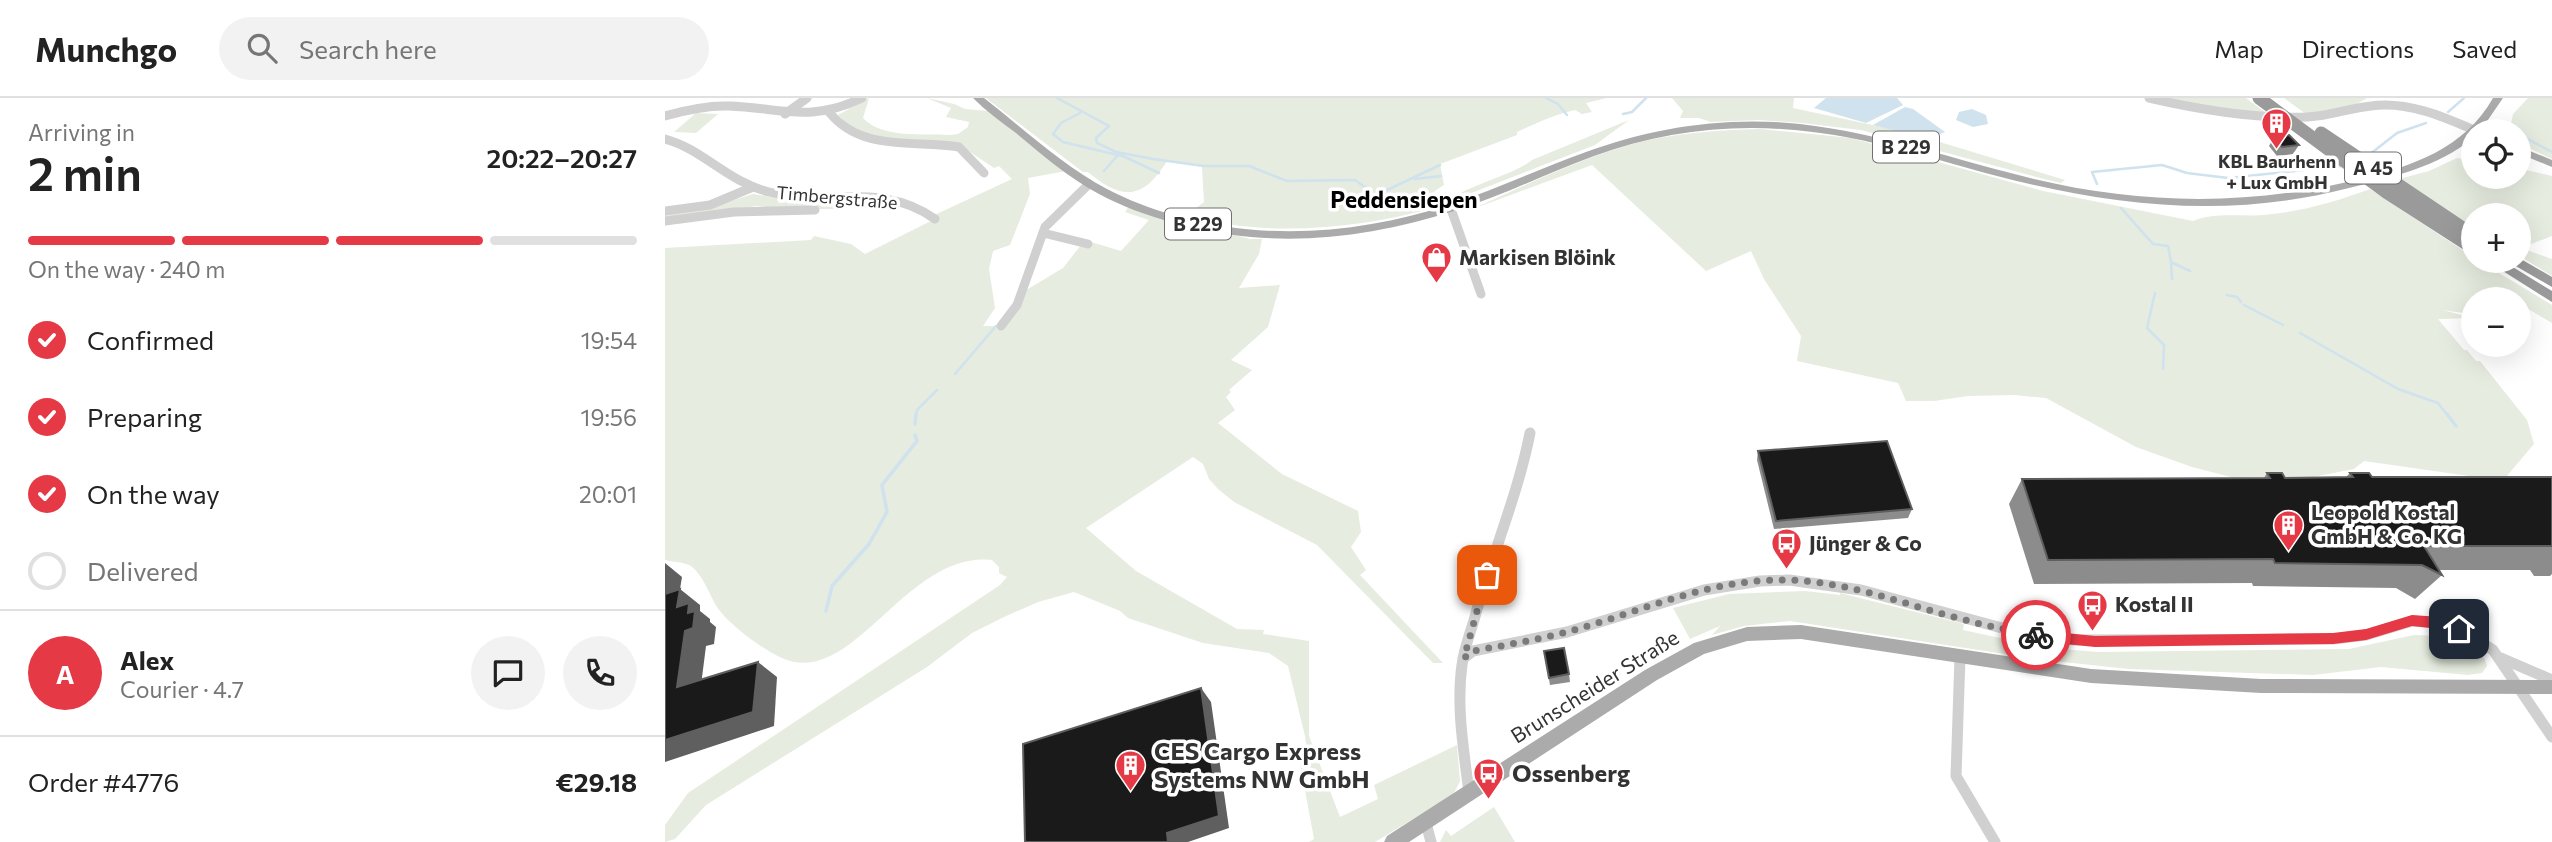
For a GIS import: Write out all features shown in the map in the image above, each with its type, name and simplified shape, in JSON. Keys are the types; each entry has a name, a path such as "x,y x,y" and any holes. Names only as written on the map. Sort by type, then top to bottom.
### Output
{"highway":[{"name":"A 45","path":"2259,98 2386,192 2461,240"},
{"name":"A 45","path":"2275,98 2326,136 2461,227"},
{"path":"2522,273 2540,281 2552,296"}],"main road":[{"name":"B 229","path":"978,98 1089,184 1119,198 1192,223 1256,234 1319,232 1390,224 1451,208 1625,142 1685,129 1728,125 1776,125 1858,136 2068,189 2136,200 2192,205 2257,203 2331,189 2398,173 2430,160 2461,142"},
{"name":"B 229","path":"2485,119 2498,98"},
{"path":"2531,155 2552,164"},
{"name":"Brunscheider Straße","path":"1393,842 1651,675 1700,648 1748,634 1801,632 2091,676 2261,686 2552,687"}],"street":[{"path":"785,114 807,98"},
{"path":"665,116 718,106 806,116 829,112 862,98"},
{"path":"2149,98 2220,113 2270,117 2327,116 2375,105 2403,106 2461,124"},
{"path":"829,112 841,127 861,137 959,148 984,173"},
{"name":"Timbergstraße","path":"665,139 678,142 729,177 753,187 798,196 885,198 916,208 935,219"},
{"path":"1000,326 1017,305 1045,227 1089,184"},
{"path":"665,211 720,203 753,187"},
{"path":"1451,208 1481,294"},
{"name":"Timbergstraße","path":"665,221 734,212 815,210"},
{"path":"1043,233 1088,244"},
{"path":"1469,793 1461,729 1460,691 1464,658 1492,556 1511,498 1519,486 1530,433"},
{"path":"1464,658 1473,651 1566,632 1694,591 1734,584 1786,580 1832,583 1869,591 1968,621 2050,638 2095,641 2333,639 2366,635 2405,622 2427,621 2467,633 2487,645 2552,737"},
{"path":"1960,657 1956,776 1995,842"},
{"path":"2498,657 2552,680"},
{"path":"1426,823 1431,842"}],"shaded area":[{"path":"869,98 863,118 881,129 903,134 950,135 958,134 968,127 969,122 946,117 951,108 927,98 965,109 988,111 1066,171 1028,178 1030,194 1010,245 993,251 989,269 995,308 983,326 997,326 1015,304 1018,295 1063,268 1081,245 1091,242 1121,251 1149,220 1125,212 1129,206 1250,239 1262,239 1259,254 1239,288 1280,285 1268,327 1231,360 1252,370 1229,390 1231,392 1226,397 1235,410 1218,423 1282,474 1358,511 1361,532 1351,547 1366,570 1360,575 1443,663 1433,663 1317,545 1234,502 1218,489 1209,479 1203,464 1193,457 1086,528 1136,571 1237,629 1264,630 1263,634 1309,641 1309,736 1340,817 1378,799 1374,785 1457,745 1460,781 1453,795 1375,842 1309,842 1314,839 1300,763 1308,761 1305,736 1288,666 1269,653 1203,643 1128,618 1120,611 1074,592 1038,602 972,633 927,667 706,805 675,839 665,842 665,825 688,793 1000,585 1007,577 999,573 999,567 992,560 963,562 936,574 911,591 841,650 818,661 794,662 763,648 731,623 717,607 702,579 691,566 665,560 665,248 811,240 814,236 851,244 865,254 931,221 928,218 1012,179 999,166 994,168 958,144 876,137 854,130 838,115"},
{"path":"986,98 1607,98 1586,103 1592,112 1582,114 1575,110 1543,120 1517,132 1517,135 1440,164 1444,185 1426,202 1433,208 1342,226 1278,228 1247,227 1187,215 1204,202 1202,167 1167,161 1149,184 1139,190 1120,191 1110,187 1088,172 1083,172"},
{"path":"1672,98 1794,98 1793,108 1910,133 2065,180 2061,183 2044,179 1861,130 1758,120 1711,122 1699,118 1680,118 1683,111"},
{"path":"2159,98 2246,98 2266,113 2222,111"},
{"path":"2284,98 2367,98 2353,106 2306,114"},
{"path":"2528,98 2552,98 2552,159 2531,149 2531,142 2537,146 2531,142 2531,119 2512,119 2513,114"},
{"path":"696,113 718,114 696,133 674,132"},
{"path":"1629,120 1595,145 1451,201 1465,191 1532,160"},
{"path":"1760,129 1851,138 2043,191 2193,221 2218,216 2290,212 2370,189 2461,249 2461,273 2499,273 2522,287 2461,287 2461,313 2442,310 2461,315 2461,318 2438,319 2461,346 2461,357 2473,357 2480,361 2527,420 2534,444 2506,477 2469,476 2364,461 2354,469 2266,486 2192,467 2136,447 2046,398 2014,395 1906,401 1898,383 1797,361 1801,336 1764,279 1751,251 1706,271 1592,165 1470,210 1614,149 1666,137"},
{"path":"2457,158 2461,159 2461,189 2531,189 2531,171 2552,176 2552,236 2531,244 2531,203 2461,203 2461,219 2399,179 2429,171"},
{"path":"753,194 779,198 841,200 834,209 757,206 665,219 665,214 705,209"},
{"path":"2531,252 2552,259 2552,276 2531,263"},
{"path":"2531,292 2552,305 2552,323 2531,311"},
{"path":"1805,591 1840,593 1964,624 1963,630 2047,648 2099,652 2349,649 2414,635 2441,636 2440,633 2462,640 2475,648 2485,659 2487,666 2482,673 2468,675 2381,667 2313,675 2129,669 2044,660 1790,621 1744,626 1712,635 1720,626 1690,639 1673,608 1729,594"},
{"path":"1494,807 1515,842 1440,842 1446,830 1451,836"}],"water":[{"path":"1826,98 1897,98 1903,105 1866,123 1814,108"},
{"path":"1905,107 1913,109 1945,132 1928,139 1873,125"},
{"path":"1972,109 1986,115 1988,124 1973,127 1956,120 1959,112"}],"building":[{"path":"2289,135 2299,145 2282,147 2274,137"},
{"path":"1887,441 1912,509 1776,521 1758,451"},
{"name":"Leopold Kostal GmbH & Co. KG","path":"2267,473 2282,473 2285,478 2353,477 2350,473 2369,473 2372,477 2552,477 2552,546 2424,546 2442,575 2422,565 2275,563 2273,559 2048,560 2022,479 2270,478"},
{"path":"680,589 677,607 689,603 688,613 695,611 693,628 685,631 677,687 758,662 753,712 665,740 665,594"},
{"path":"1564,648 1569,674 1549,678 1544,651"},
{"name":"CES Cargo Express Systems NW GmbH","path":"1201,688 1219,816 1167,833 1168,842 1025,842 1023,744"}],"waterway":[{"path":"1057,98 1109,126 1096,138 1097,143 1116,152 1204,166 1249,166 1287,181 1355,180 1366,188 1361,198 1366,200 1440,165"},
{"path":"1546,98 1558,104 1567,115"},
{"path":"1623,114 1632,112 1646,98"},
{"path":"2448,112 2464,98"},
{"path":"1080,113 1061,123 1053,134 1063,142 1122,156"},
{"path":"2365,158 2397,133 2426,123"},
{"path":"2531,141 2552,152"},
{"path":"1104,171 1117,156"},
{"path":"1123,156 1159,173"},
{"path":"2097,184 2092,172 2162,165 2187,173 2228,178 2342,166"},
{"path":"1415,179 1441,176"},
{"path":"2121,208 2153,244 2168,246 2171,262"},
{"path":"2171,262 2190,271"},
{"path":"2171,262 2172,279"},
{"path":"2155,293 2147,328 2164,345 2163,369"},
{"path":"2227,295 2237,297 2241,302"},
{"path":"2244,305 2283,325"},
{"path":"955,374 996,326"},
{"path":"2300,333 2398,389 2438,403 2448,416"},
{"path":"916,416 917,410 937,390"},
{"path":"915,424 916,414"},
{"path":"2447,414 2456,426"},
{"path":"826,611 832,586 869,544 887,512 882,485 917,441 915,435"}],"way so far":[{"path":"1487,575 1464,658 1473,651 1566,632 1694,591 1734,584 1786,580 1832,583 1869,591 1968,621 2036,635"}],"place":[{"name":"KBL Baurhenn + Lux GmbH","path":"2277,151"},
{"name":"Markisen Blöink","path":"1436,285"},
{"name":"Leopold Kostal GmbH & Co. KG","path":"2288,552"},
{"name":"Jünger & Co","path":"1786,571"},
{"name":"Kostal II","path":"2092,632"},
{"name":"CES Cargo Express Systems NW GmbH","path":"1131,793"},
{"name":"Ossenberg","path":"1489,801"}],"district":[{"name":"Peddensiepen","path":"1404,200"}],"route":[{"path":"2036,635 2095,641 2333,639 2366,635 2412,621 2440,623 2459,629"}]}
